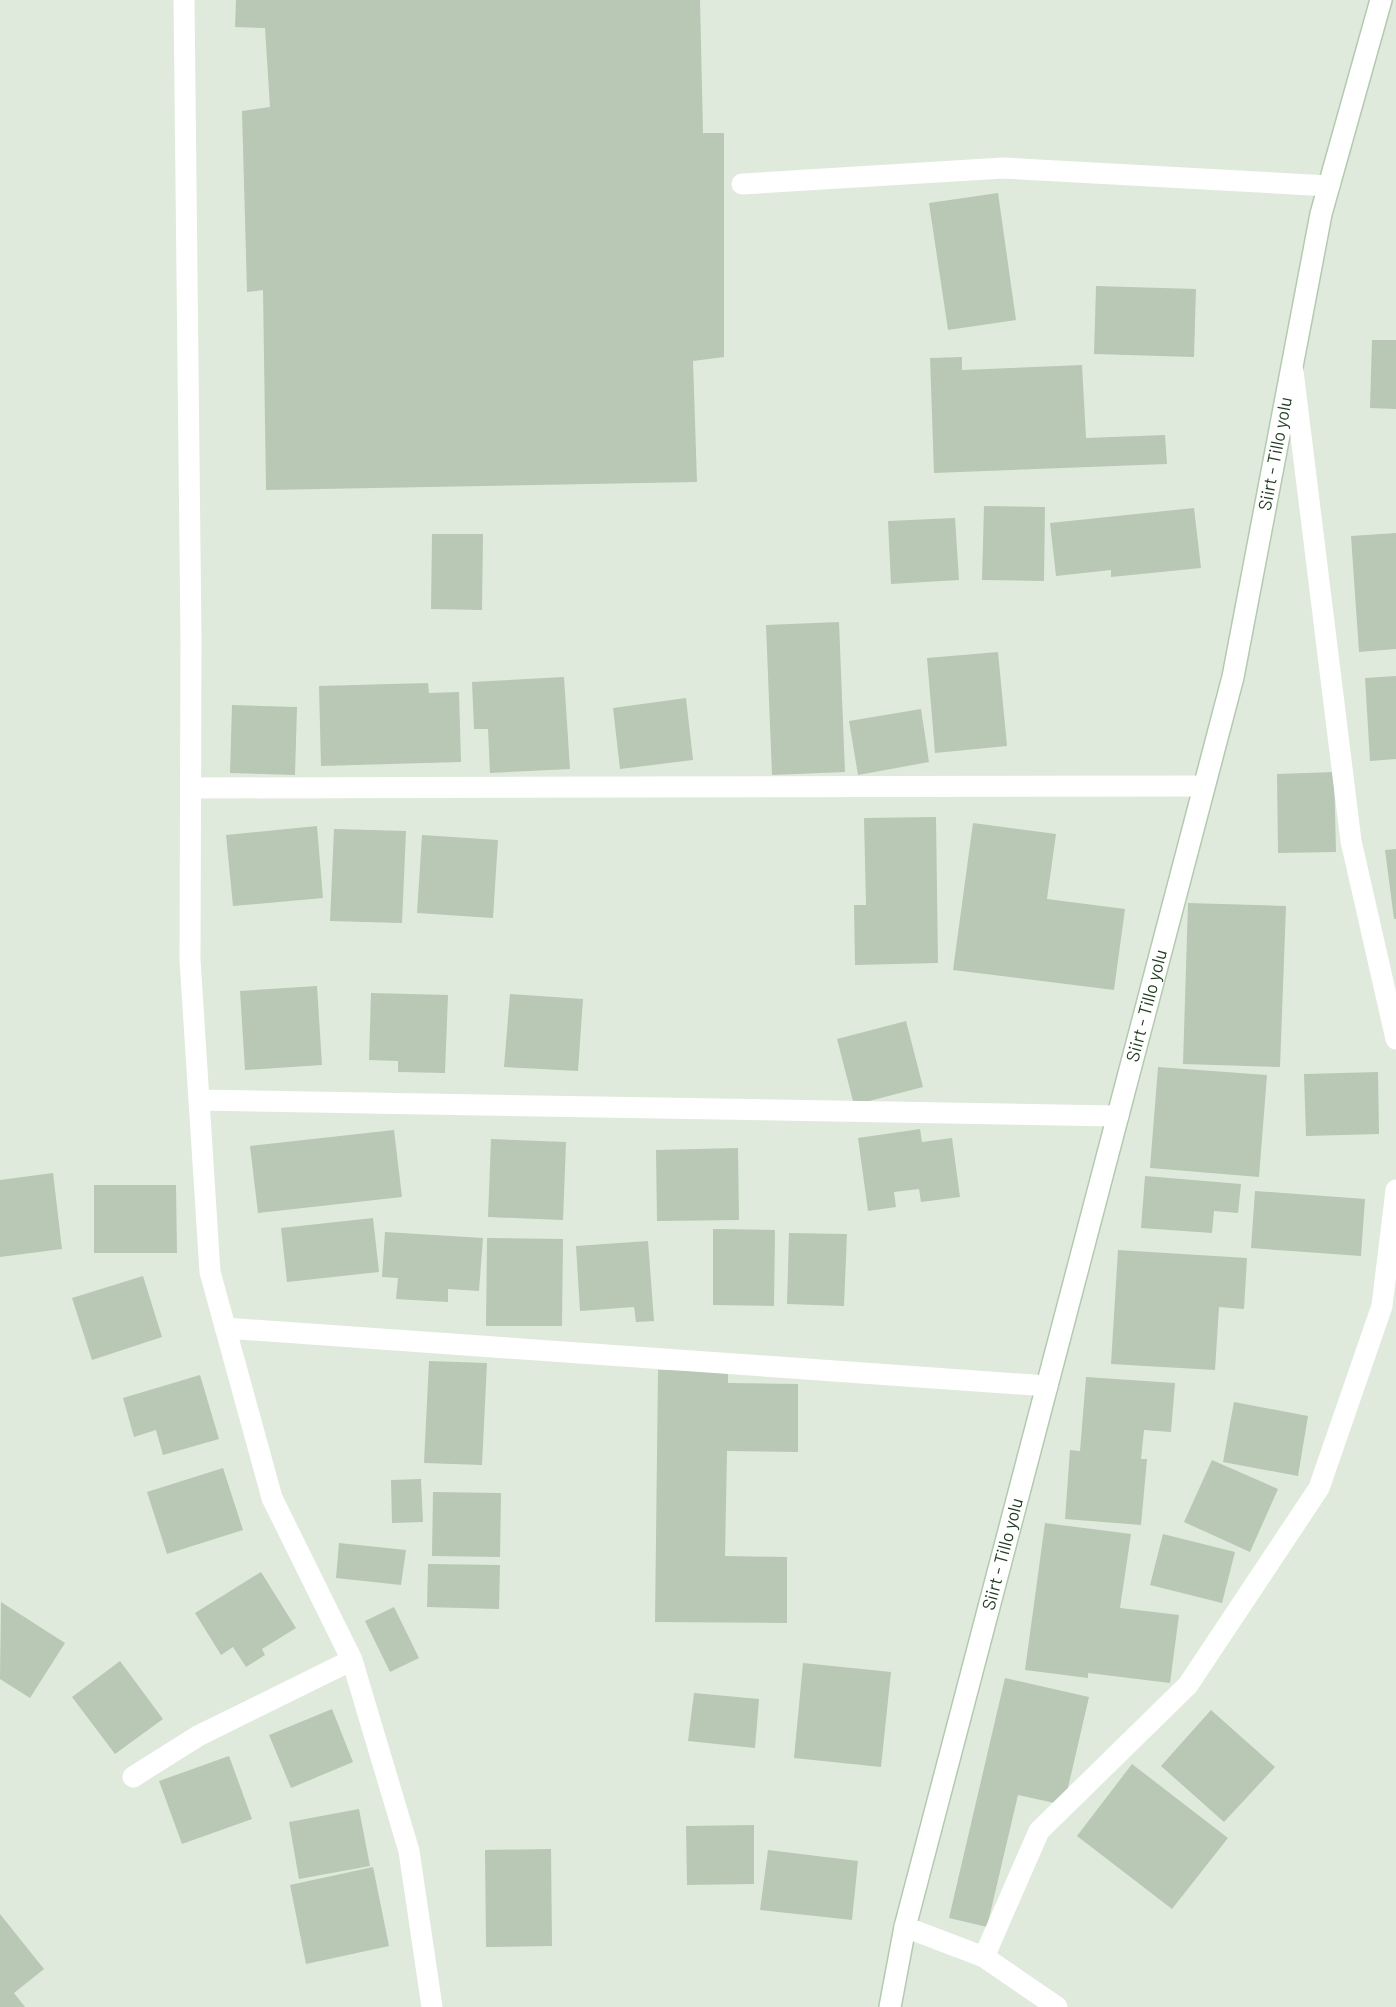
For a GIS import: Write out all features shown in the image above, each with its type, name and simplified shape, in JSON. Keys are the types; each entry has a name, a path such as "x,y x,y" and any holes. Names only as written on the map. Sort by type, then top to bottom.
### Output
{"street":[{"path":"184,0 190,960 210,1272 272,1498 352,1660 409,1850 432,2007"},
{"name":"Siirt - Tillo yolu","path":"890,2007 905,1927 1233,677 1329,186 1381,0"},
{"path":"742,184 1003,168 1329,186"},
{"path":"1292,366 1352,841 1396,1040"},
{"path":"191,788 1204,786"},
{"path":"199,1100 1118,1116"},
{"path":"984,1957 1039,1831 1188,1685 1318,1488 1382,1306 1396,1190"},
{"path":"225,1328 1047,1386"},
{"path":"133,1776 259,1704 352,1660"},
{"path":"905,1927 984,1957 1057,2007"}],"building":[{"path":"236,0 700,0 703,133 724,133 724,357 693,361 697,482 266,490 263,290 247,292 242,111 270,107 265,28 235,27"},
{"path":"998,193 1016,320 948,330 929,203"},
{"path":"1096,286 1196,289 1194,357 1094,354"},
{"path":"1372,340 1396,340 1396,409 1370,408"},
{"path":"962,357 962,370 1082,365 1086,438 1165,435 1167,464 934,473 930,358"},
{"path":"984,506 1045,507 1044,581 982,580"},
{"path":"1194,508 1201,568 1111,577 1111,570 1056,576 1050,523"},
{"path":"955,518 959,580 891,584 888,521"},
{"path":"1396,533 1396,649 1359,652 1351,536"},
{"path":"432,534 483,534 482,610 431,609"},
{"path":"839,622 845,772 772,775 766,625"},
{"path":"998,652 1007,746 935,753 927,658"},
{"path":"1396,676 1396,759 1370,761 1365,678"},
{"path":"564,677 570,769 490,773 488,729 474,729 472,682"},
{"path":"428,683 429,693 459,692 461,762 321,766 319,686"},
{"path":"686,698 693,760 620,769 613,708"},
{"path":"232,705 297,707 295,775 230,773"},
{"path":"921,709 929,762 858,775 849,721"},
{"path":"1334,772 1336,852 1278,853 1277,774"},
{"path":"936,817 938,963 855,965 854,905 866,905 864,818"},
{"path":"973,823 1056,834 1047,899 1125,909 1114,990 953,970"},
{"path":"317,826 323,898 233,906 226,835"},
{"path":"334,829 406,831 402,923 330,921"},
{"path":"422,835 498,840 493,918 417,913"},
{"path":"1396,849 1396,919 1394,919 1385,850"},
{"path":"1188,903 1286,906 1280,1067 1183,1064"},
{"path":"317,986 322,1065 245,1070 240,991"},
{"path":"371,993 448,995 445,1073 398,1072 398,1061 369,1060"},
{"path":"510,994 583,999 578,1071 504,1067"},
{"path":"906,1021 923,1087 854,1105 837,1039"},
{"path":"1158,1067 1267,1075 1259,1177 1150,1168"},
{"path":"1378,1072 1379,1134 1306,1136 1304,1074"},
{"path":"920,1129 922,1142 952,1138 960,1197 921,1202 919,1189 894,1192 896,1207 868,1211 858,1138"},
{"path":"394,1130 402,1197 258,1213 250,1146"},
{"path":"491,1139 566,1142 563,1220 488,1217"},
{"path":"738,1148 739,1220 657,1221 656,1150"},
{"path":"53,1173 62,1249 0,1257 0,1180"},
{"path":"1145,1176 1241,1184 1238,1213 1214,1211 1212,1233 1141,1228"},
{"path":"94,1185 176,1185 177,1253 94,1253"},
{"path":"1255,1191 1365,1199 1361,1256 1251,1248"},
{"path":"373,1218 379,1272 287,1282 281,1228"},
{"path":"713,1229 775,1230 774,1306 713,1305"},
{"path":"385,1232 483,1238 479,1291 448,1289 448,1302 396,1299 398,1278 382,1277"},
{"path":"789,1233 847,1234 844,1306 787,1304"},
{"path":"487,1238 563,1239 562,1326 486,1326"},
{"path":"648,1241 654,1321 636,1322 634,1307 580,1311 576,1246"},
{"path":"1118,1250 1247,1258 1244,1309 1219,1307 1215,1370 1111,1364"},
{"path":"143,1276 162,1337 92,1360 72,1298"},
{"path":"429,1361 487,1363 482,1465 424,1463"},
{"path":"658,1370 728,1371 728,1383 798,1384 798,1452 727,1451 725,1556 787,1557 787,1623 655,1622"},
{"path":"200,1375 219,1439 163,1455 156,1430 134,1437 123,1398"},
{"path":"1086,1377 1175,1383 1171,1432 1144,1430 1141,1459 1147,1459 1141,1525 1065,1519 1070,1450 1080,1451"},
{"path":"1234,1402 1308,1416 1298,1476 1223,1462"},
{"path":"1212,1460 1278,1489 1250,1552 1184,1522"},
{"path":"223,1468 243,1530 167,1554 147,1492"},
{"path":"421,1479 423,1522 392,1523 391,1480"},
{"path":"433,1492 501,1493 500,1557 432,1556"},
{"path":"1045,1523 1131,1534 1120,1608 1179,1615 1170,1683 1088,1673 1088,1678 1025,1670"},
{"path":"1163,1534 1235,1552 1222,1603 1150,1585"},
{"path":"339,1543 406,1550 401,1585 336,1578"},
{"path":"428,1564 500,1565 499,1609 427,1607"},
{"path":"261,1572 296,1628 262,1649 265,1655 246,1667 233,1647 221,1655 195,1613"},
{"path":"1,1602 65,1643 30,1698 0,1679"},
{"path":"394,1607 419,1658 390,1672 365,1621"},
{"path":"120,1661 163,1719 115,1754 72,1697"},
{"path":"803,1663 891,1672 881,1767 794,1758"},
{"path":"1005,1678 1089,1697 1064,1805 1018,1795 987,1927 949,1918"},
{"path":"694,1693 759,1699 755,1748 688,1741"},
{"path":"332,1709 353,1762 291,1788 269,1735"},
{"path":"1211,1710 1275,1767 1224,1822 1161,1766"},
{"path":"229,1756 252,1819 182,1844 159,1781"},
{"path":"1132,1764 1228,1838 1172,1909 1077,1836"},
{"path":"359,1809 370,1866 299,1879 289,1822"},
{"path":"754,1825 754,1884 687,1885 686,1826"},
{"path":"551,1849 552,1946 486,1947 485,1850"},
{"path":"768,1850 858,1861 852,1920 760,1910"},
{"path":"373,1867 389,1946 306,1964 290,1885"},
{"path":"0,1914 44,1969 14,1993 25,2007 0,2007"}]}
